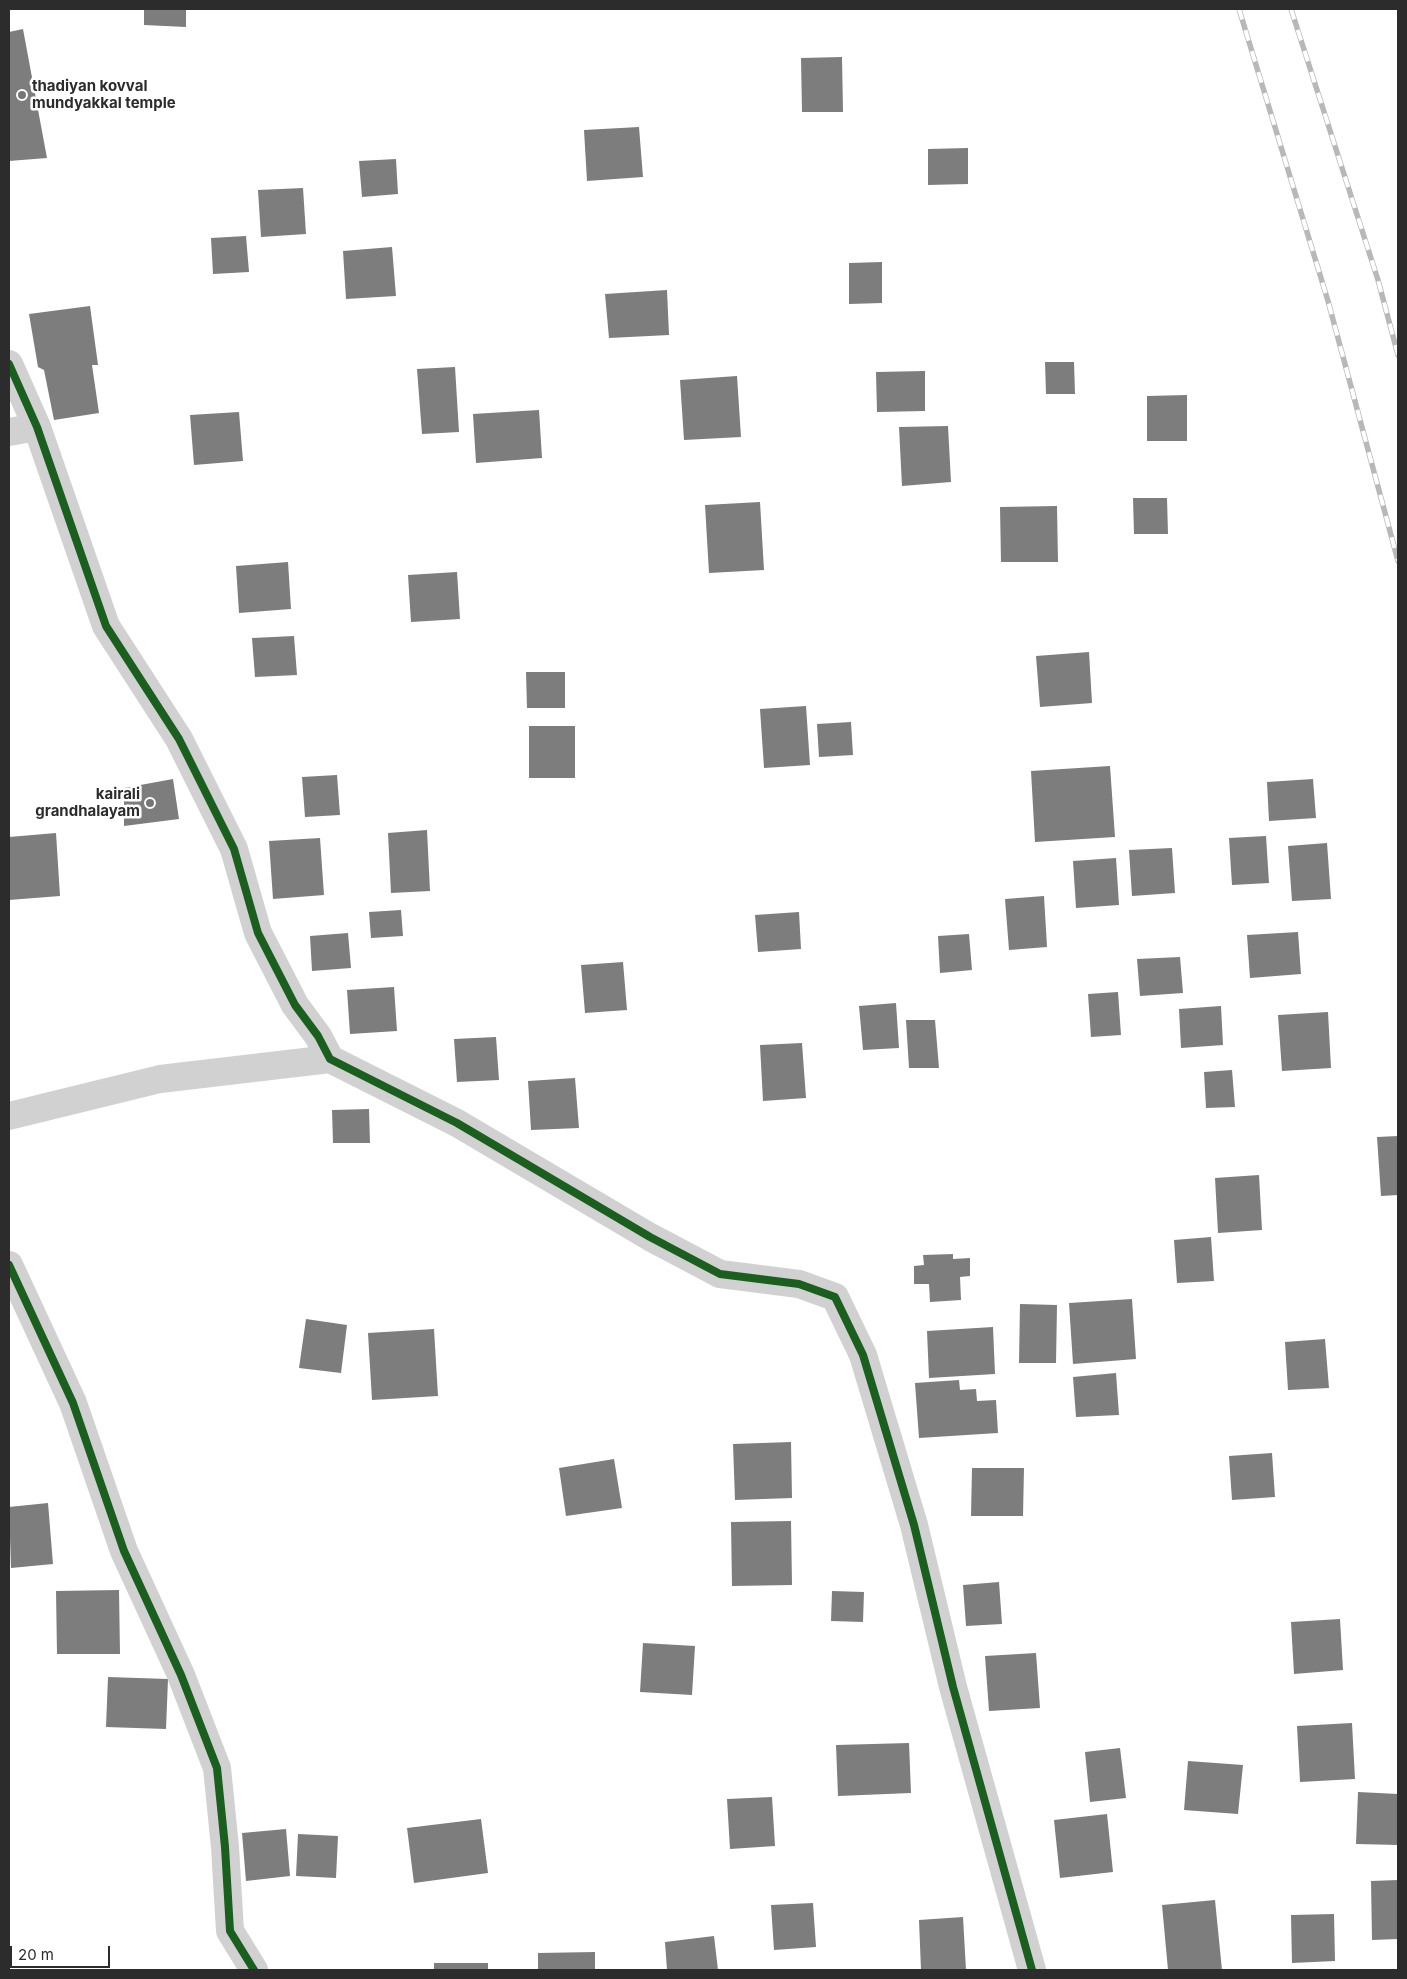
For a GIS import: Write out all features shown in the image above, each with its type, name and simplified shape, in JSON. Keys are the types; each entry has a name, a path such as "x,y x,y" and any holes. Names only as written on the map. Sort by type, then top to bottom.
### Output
{"street":[{"path":"9,364 37,427 106,626 179,739 234,850 258,933 295,1005 318,1036 330,1059"},
{"path":"9,432 37,427"},
{"path":"9,1116 160,1079 330,1059 456,1123 650,1238 720,1274 799,1284 835,1296 863,1355 914,1524 953,1687 1032,1970"},
{"path":"9,1265 73,1403 124,1551 181,1675 216,1768 225,1847 230,1931 254,1970"}],"building":[{"path":"144,9 186,9 186,27 144,25"},
{"name":"thadiyan kovval mundyakkal temple","path":"23,29 47,158 9,161 9,32"},
{"path":"842,57 843,112 802,112 801,58"},
{"path":"639,127 643,177 587,181 584,130"},
{"path":"968,148 968,184 928,185 928,149"},
{"path":"396,159 398,194 362,197 359,161"},
{"path":"303,188 306,234 261,237 258,190"},
{"path":"246,236 249,272 213,274 211,238"},
{"path":"392,247 396,296 346,299 343,251"},
{"path":"882,262 882,303 849,304 849,263"},
{"path":"667,290 669,335 609,338 605,294"},
{"path":"90,306 98,365 92,365 99,413 54,420 44,370 38,367 29,314"},
{"path":"1045,362 1074,362 1075,394 1046,394"},
{"path":"455,367 459,432 422,434 417,369"},
{"path":"925,371 925,411 877,412 876,372"},
{"path":"737,376 741,437 684,440 680,380"},
{"path":"1187,395 1187,441 1147,441 1147,396"},
{"path":"539,410 542,458 476,463 473,414"},
{"path":"239,412 243,461 194,465 190,415"},
{"path":"948,426 951,482 902,486 899,427"},
{"path":"1133,498 1167,498 1168,534 1134,534"},
{"path":"760,502 764,570 709,573 705,505"},
{"path":"1057,506 1058,562 1001,562 1000,507"},
{"path":"288,562 291,609 239,613 236,566"},
{"path":"457,572 460,619 411,622 408,575"},
{"path":"294,636 297,675 255,677 252,638"},
{"path":"1089,652 1092,703 1040,707 1036,656"},
{"path":"526,672 565,672 565,708 527,708"},
{"path":"806,706 810,765 764,768 760,709"},
{"path":"851,722 853,755 819,757 817,724"},
{"path":"529,726 575,726 575,778 529,778"},
{"path":"1110,766 1115,837 1035,842 1031,771"},
{"path":"337,775 340,815 305,817 302,777"},
{"name":"kairali grandhalayam","path":"173,779 179,819 124,826 124,788"},
{"path":"1313,779 1316,818 1269,821 1267,782"},
{"path":"427,830 430,891 391,893 388,833"},
{"path":"56,833 60,896 9,900 9,837"},
{"path":"1266,836 1269,883 1232,885 1229,838"},
{"path":"320,838 324,895 273,899 269,841"},
{"path":"1327,843 1331,899 1292,901 1288,846"},
{"path":"1172,848 1175,893 1132,896 1129,850"},
{"path":"1116,858 1119,905 1076,908 1073,861"},
{"path":"1044,896 1047,947 1009,950 1005,899"},
{"path":"401,910 403,936 371,938 369,912"},
{"path":"799,912 801,949 758,952 755,915"},
{"path":"1298,932 1301,974 1250,978 1247,935"},
{"path":"348,933 351,968 312,971 310,936"},
{"path":"969,934 972,970 940,973 938,936"},
{"path":"1180,957 1183,993 1140,996 1137,959"},
{"path":"623,962 627,1010 585,1013 581,965"},
{"path":"394,987 397,1031 350,1034 347,990"},
{"path":"1118,992 1121,1035 1091,1037 1088,994"},
{"path":"896,1003 899,1048 863,1050 859,1006"},
{"path":"1221,1006 1223,1045 1181,1048 1179,1009"},
{"path":"1328,1012 1331,1068 1282,1071 1278,1015"},
{"path":"906,1020 935,1020 939,1068 909,1068"},
{"path":"496,1037 499,1080 457,1082 454,1039"},
{"path":"802,1043 806,1098 763,1101 760,1045"},
{"path":"1232,1070 1235,1107 1206,1108 1204,1072"},
{"path":"575,1078 579,1128 531,1130 528,1081"},
{"path":"369,1109 370,1143 333,1143 332,1110"},
{"path":"1398,1136 1398,1195 1381,1196 1377,1137"},
{"path":"1259,1175 1262,1230 1218,1233 1215,1178"},
{"path":"1211,1237 1214,1281 1177,1283 1174,1240"},
{"path":"953,1254 953,1259 970,1258 970,1276 960,1277 961,1300 930,1302 929,1284 914,1284 914,1266 924,1265 923,1255"},
{"path":"1132,1299 1136,1359 1073,1364 1069,1303"},
{"path":"1020,1304 1057,1305 1056,1363 1019,1363"},
{"path":"306,1319 347,1325 341,1373 299,1368"},
{"path":"993,1327 995,1374 929,1378 927,1331"},
{"path":"434,1329 438,1396 372,1400 368,1333"},
{"path":"1325,1339 1329,1388 1288,1390 1285,1342"},
{"path":"1116,1373 1119,1415 1076,1417 1073,1377"},
{"path":"959,1380 960,1390 976,1389 977,1401 996,1400 998,1433 919,1438 915,1383"},
{"path":"791,1442 792,1498 735,1500 733,1444"},
{"path":"1272,1453 1275,1497 1232,1500 1229,1456"},
{"path":"614,1459 622,1508 566,1516 559,1468"},
{"path":"972,1468 1024,1468 1023,1516 971,1516"},
{"path":"48,1503 53,1564 11,1568 9,1507"},
{"path":"791,1521 792,1585 732,1586 731,1522"},
{"path":"999,1582 1002,1624 966,1626 963,1585"},
{"path":"119,1590 120,1654 57,1654 56,1591"},
{"path":"832,1591 864,1592 863,1622 831,1621"},
{"path":"1340,1619 1343,1670 1294,1674 1291,1622"},
{"path":"643,1643 695,1646 692,1695 640,1692"},
{"path":"1036,1653 1040,1708 989,1711 985,1656"},
{"path":"108,1677 168,1679 166,1729 106,1727"},
{"path":"1352,1723 1355,1779 1300,1782 1297,1726"},
{"path":"909,1743 911,1793 838,1796 836,1745"},
{"path":"1120,1748 1126,1798 1090,1802 1085,1752"},
{"path":"1188,1761 1243,1765 1238,1814 1184,1810"},
{"path":"1358,1792 1398,1794 1398,1845 1356,1844"},
{"path":"772,1797 775,1846 730,1849 727,1799"},
{"path":"1107,1814 1113,1872 1060,1878 1054,1820"},
{"path":"481,1819 488,1873 414,1883 407,1828"},
{"path":"286,1829 290,1876 246,1881 242,1833"},
{"path":"298,1834 338,1836 336,1878 296,1876"},
{"path":"1398,1880 1398,1939 1372,1940 1371,1881"},
{"path":"1215,1900 1222,1970 1168,1970 1162,1905"},
{"path":"813,1903 816,1947 774,1950 771,1905"},
{"path":"1334,1914 1335,1961 1292,1963 1291,1915"},
{"path":"963,1917 966,1970 921,1970 919,1920"},
{"path":"714,1936 718,1970 667,1970 665,1942"},
{"path":"595,1952 595,1970 538,1970 538,1953"},
{"path":"434,1963 488,1963 488,1970 434,1970"}],"railway":[{"path":"1239,9 1328,301 1398,561"},
{"path":"1291,9 1378,280 1398,355"}],"cycle path":[{"path":"9,364 37,427 106,626 179,739 234,849 258,933 295,1005 318,1036 330,1059 457,1123 650,1237 720,1274 799,1284 835,1297 863,1355 914,1525 953,1687 1032,1970"},
{"path":"9,1265 73,1403 124,1551 181,1675 217,1768 225,1847 230,1931 254,1970"}],"place":[{"name":"thadiyan kovval mundyakkal temple","path":"22,95"},
{"name":"kairali grandhalayam","path":"150,803"}]}
